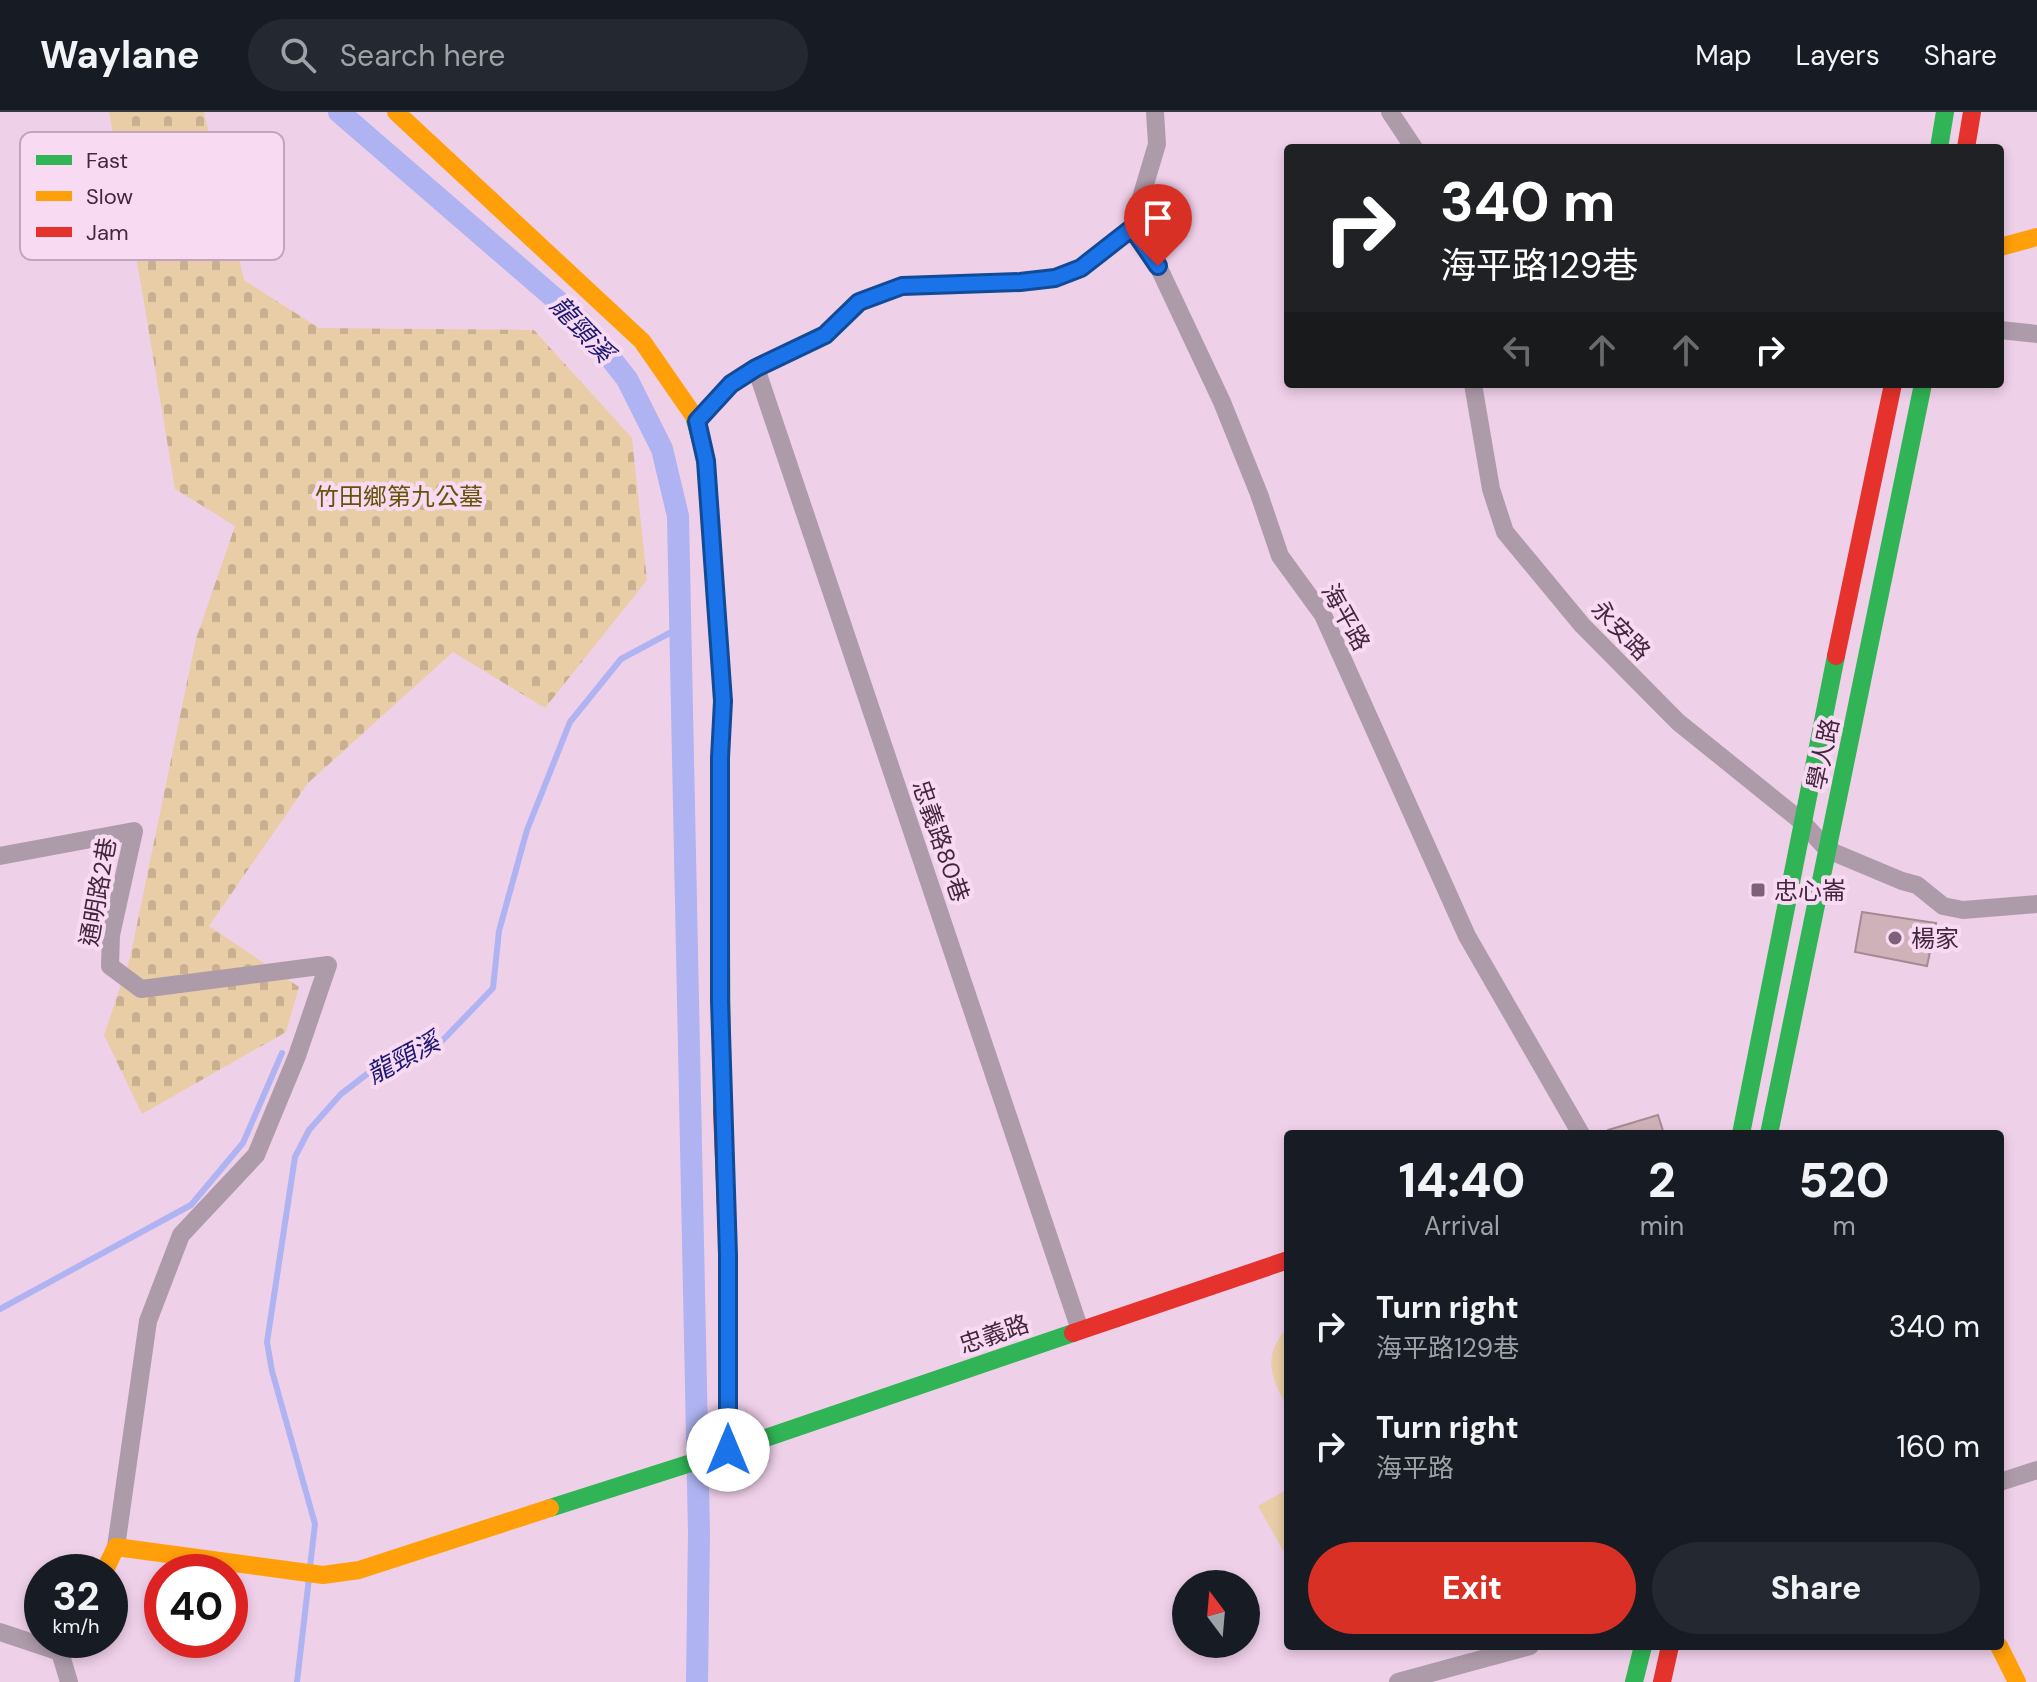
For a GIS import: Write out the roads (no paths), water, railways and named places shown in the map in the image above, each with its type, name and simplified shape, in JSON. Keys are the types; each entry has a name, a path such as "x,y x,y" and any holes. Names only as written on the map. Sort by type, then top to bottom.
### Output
{"street":[{"path":"396,112 642,341 697,421 706,461 723,701 720,966 728,1255 722,1452"},
{"path":"697,421 731,384 756,368 825,335 859,302 902,286 1020,282 1055,278 1081,268 1132,228 1157,144 1155,112"},
{"path":"1390,112 1411,144"},
{"path":"1940,144 1945,112"},
{"path":"1967,144 1972,112"},
{"name":"海平路","path":"1132,228 1158,266 1222,402 1280,556 1323,615 1467,936 1579,1130"},
{"path":"2004,246 2037,237"},
{"path":"2004,330 2037,334"},
{"name":"忠義路80巷","path":"756,368 1080,1330"},
{"name":"永安路","path":"1474,388 1491,489 1505,532 1582,625 1678,722 1801,821 1828,850"},
{"name":"學人路","path":"1742,1130 1791,889 1801,821 1892,388"},
{"name":"學人路","path":"1770,1130 1922,388"},
{"name":"通明路2巷","path":"0,856 134,831 111,935 110,966 141,989 328,965 297,1056 256,1155 181,1235 148,1321 116,1547"},
{"path":"1828,850 1917,885 1943,906 1963,910 2037,904"},
{"name":"忠義路","path":"116,1547 323,1575 359,1570 722,1452 1284,1261"},
{"path":"2004,1481 2037,1470"},
{"path":"113,1554 116,1547"},
{"path":"0,1632 24,1637"},
{"path":"1398,1682 1515,1650"},
{"path":"1634,1682 1642,1650"},
{"path":"1662,1682 1669,1650"},
{"path":"2001,1650 2017,1682"},
{"path":"65,1658 69,1682"}],"waterway":[{"name":"龍頸溪","path":"339,112 582,322 627,379 662,449 678,516 699,1532 697,1682"},
{"name":"龍頸溪","path":"310,1567 315,1524 272,1371 267,1342 295,1157 309,1130 341,1094 371,1071 442,1041 493,988 499,931 527,830 570,722 621,659 679,628"},
{"path":"0,1309 191,1205 243,1143 282,1053"},
{"name":"龍頸溪","path":"297,1682 309,1578"}],"place":[{"name":"忠心崙","path":"1758,890"},
{"name":"楊家","path":"1895,938"}],"park label":[{"name":"竹田鄉第九公墓","path":"399,496"}]}
